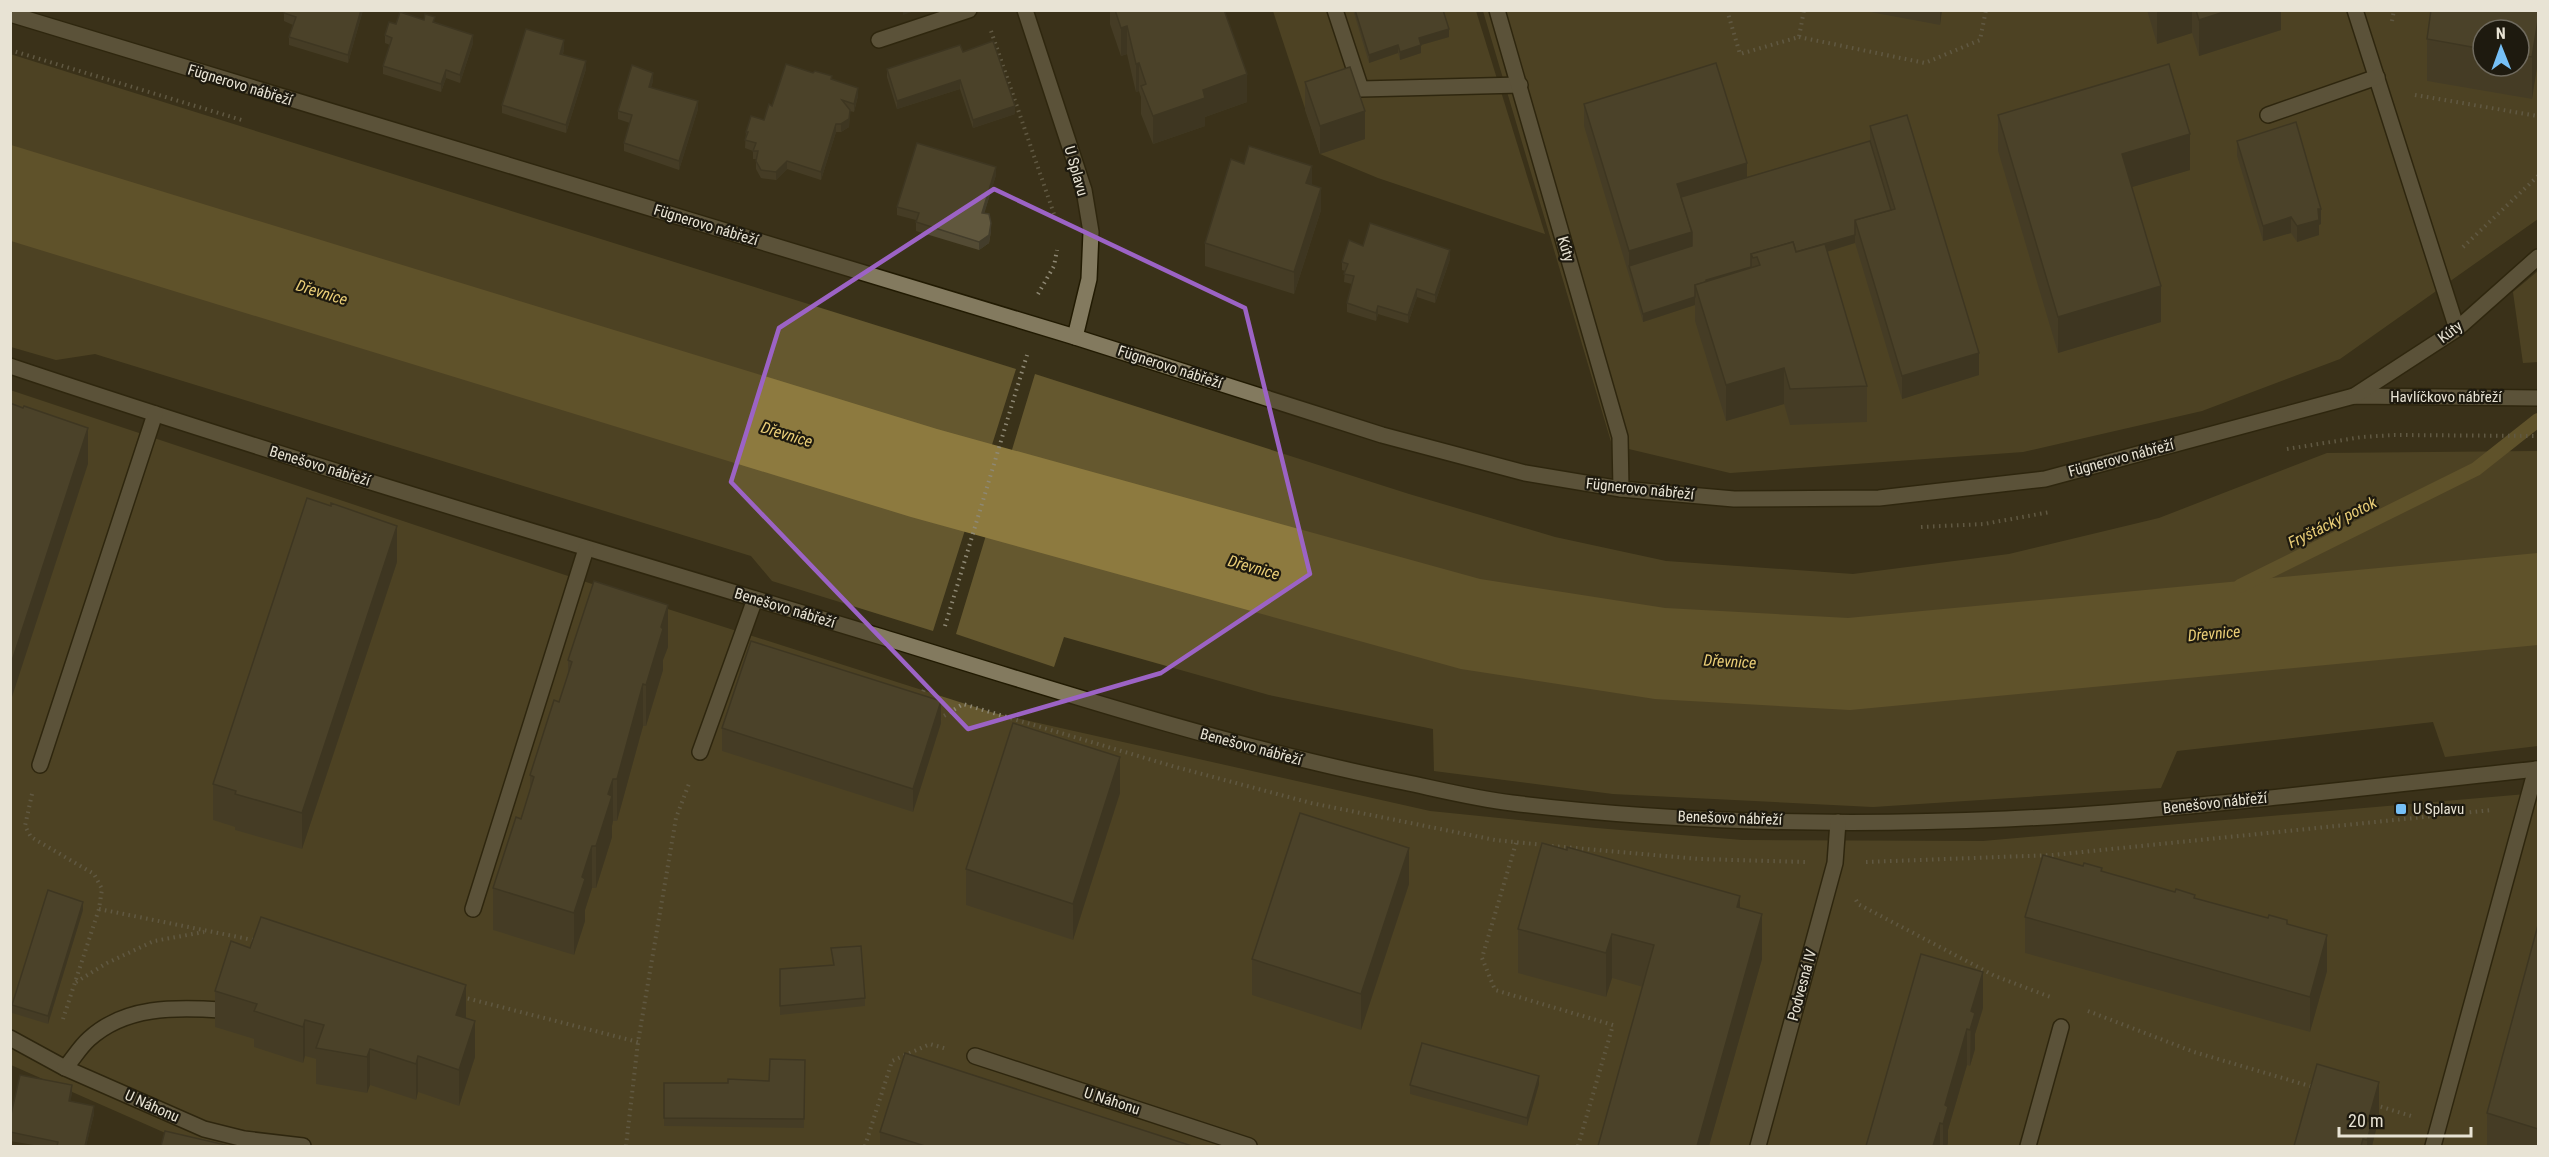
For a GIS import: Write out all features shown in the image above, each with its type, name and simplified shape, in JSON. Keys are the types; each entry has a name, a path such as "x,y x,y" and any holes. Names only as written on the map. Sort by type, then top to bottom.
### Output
{"street":[{"path":"879,40 969,10"},
{"name":"U Splavu","path":"1024,10 1084,190 1090,232 1089,279 1075,337"},
{"path":"1335,10 1361,89 1520,85"},
{"name":"Kúty","path":"1497,10 1620,437 1621,489"},
{"path":"2355,10 2457,329"},
{"name":"Fügnerovo nábřeží","path":"10,14 1011,317 1382,435 1525,473 1621,489 1734,499 1879,498 2033,480 2354,396"},
{"path":"2268,115 2378,83"},
{"name":"Kúty","path":"2354,396 2457,329 2538,257"},
{"name":"Benešovo nábřeží","path":"10,366 155,414 586,549 755,598 1139,717 1313,763 1495,801 1612,812 1728,819 1838,822 2007,819 2176,807 2537,769"},
{"name":"Havlíčkovo nábřeží","path":"2354,396 2538,398"},
{"path":"40,765 155,414"},
{"path":"472,909 586,549"},
{"path":"700,752 755,598"},
{"path":"2433,1146 2537,769"},
{"name":"Podvesná IV","path":"1758,1146 1835,863 1838,822"},
{"path":"65,1068 89,1039 117,1020 152,1010 185,1007 221,1010"},
{"path":"2028,1146 2061,1027"},
{"name":"U Náhonu","path":"10,1038 65,1068 204,1129 244,1139 303,1146"},
{"name":"U Náhonu","path":"975,1056 1248,1146"}],"path":[{"path":"1727,10 1740,54 1799,37 1925,63 1980,40 1986,10"},
{"path":"1799,37 1804,10"},
{"path":"2392,22 2394,10"},
{"path":"988,21 1056,219"},
{"path":"2378,83 2538,116"},
{"path":"2439,271 2538,176"},
{"path":"1011,317 1017,302 1040,294 1054,266 1057,248"},
{"path":"952,602 1027,355"},
{"path":"2489,436 2538,436"},
{"path":"626,1146 638,1042 676,818 700,752"},
{"path":"40,765 25,826 31,837 94,874 102,889 99,909 50,1059"},
{"path":"1516,843 1482,958 1495,990 1613,1025 1578,1146"},
{"path":"1835,863 1858,904 1995,976 2062,1001"},
{"path":"99,909 262,942"},
{"path":"75,982 107,963 154,941 208,931"},
{"path":"453,994 638,1042"},
{"path":"2084,1010 2194,1052 2316,1088"},
{"path":"865,1146 892,1061 930,1044 975,1056"},
{"path":"2372,1104 2439,1124"}],"highlighted area":[{"path":"994,189 1245,308 1310,574 1161,673 968,729 731,482 779,328"}],"shaded area":[{"path":"1273,11 1476,11 1545,234 1378,178 1320,154"},
{"path":"1483,11 2538,11 2538,219 2340,359 2202,411 2023,452 1730,473 1612,445"},
{"path":"10,54 1016,369 933,631 772,581 751,556 95,354 56,360 11,347"},
{"path":"2538,271 2538,362 2523,363 2513,292"},
{"path":"1035,374 1409,494 1555,537 1666,561 1853,574 2009,554 2159,518 2327,453 2538,451 2538,746 2445,757 2433,722 2177,751 2161,788 1873,807 1613,794 1434,771 1433,729 1269,695 1064,637 1054,667 956,634"},
{"path":"10,390 652,604 994,713 1430,811 1742,840 1983,841 2538,793 2538,1146 195,1146 11,1065"}],"water":[{"name":"Dřevnice","path":"11,145 937,429 1480,579 1665,608 1848,618 2538,553 2538,645 1850,710 1655,699 1461,669 911,517 11,241"}],"building":[{"path":"284,10 361,10 348,55 289,37 296,17 284,13"},
{"path":"1115,10 1224,10 1247,74 1203,90 1205,98 1153,116 1141,86 1146,84 1139,63 1136,64 1127,26 1121,28"},
{"path":"1355,10 1443,10 1449,29 1419,38 1421,45 1400,52 1398,45 1369,55"},
{"path":"2196,10 2230,10 2199,20"},
{"path":"2431,10 2538,10 2532,57 2531,18 2471,18 2471,47 2427,39"},
{"path":"400,12 424,20 425,14 435,17 433,22 473,35 460,75 446,70 441,84 383,66 392,38 385,35 389,22 396,24"},
{"path":"526,29 564,40 560,54 586,61 566,125 502,105"},
{"path":"993,41 1015,106 973,120 960,80 897,101 887,69 960,45 963,52"},
{"path":"1716,63 1747,163 1677,184 1692,232 1629,251 1584,104"},
{"path":"786,64 813,73 815,71 832,76 831,79 858,88 854,104 842,100 850,110 849,119 836,124 821,172 787,161 776,172 761,170 756,161 758,151 753,151 756,143 745,140 751,116 764,120 769,104 772,106"},
{"path":"2169,64 2190,134 2122,154 2161,286 2058,317 1998,115"},
{"path":"632,65 653,73 649,87 698,101 679,161 624,143 632,115 618,111"},
{"path":"1350,67 1365,111 1320,126 1305,82"},
{"path":"1907,115 1979,353 1902,376 1855,220 1895,209 1870,126"},
{"path":"2296,122 2321,209 2318,209 2319,220 2297,226 2291,217 2263,226 2237,141"},
{"path":"1870,141 1891,210 1855,220 1855,235 1796,252 1793,242 1751,254 1751,267 1706,280 1706,282 1695,285 1695,297 1643,314 1629,266 1692,246 1692,232 1681,197"},
{"path":"917,143 996,167 982,213 989,214 991,223 989,235 979,242 916,222 919,213 897,207"},
{"path":"1249,146 1312,166 1306,183 1321,188 1294,272 1205,243 1231,159 1244,164"},
{"path":"1370,223 1450,250 1435,295 1417,289 1408,315 1378,306 1376,313 1347,303 1354,276 1344,274 1348,264 1342,262 1349,240 1363,246"},
{"path":"1793,242 1796,252 1825,244 1867,386 1790,389 1784,368 1726,385 1695,285 1760,265 1757,257 1753,258 1751,254"},
{"path":"10,403 88,428 10,667"},
{"path":"307,498 331,506 331,503 397,526 302,813 235,794 236,791 213,784"},
{"path":"594,581 668,605 661,627 663,629 646,685 643,684 617,779 613,779 608,794 612,796 596,846 592,846 582,877 585,879 574,913 493,888 516,817 521,819 534,777 530,775 554,700 559,702 572,662 568,660"},
{"path":"751,641 941,701 913,789 722,728"},
{"path":"1013,723 1120,757 1073,904 966,869"},
{"path":"1300,813 1409,848 1361,994 1252,959"},
{"path":"1542,843 1567,850 1567,847 1740,896 1737,907 1762,914 1697,1146 1598,1146 1654,945 1612,934 1606,953 1518,929"},
{"path":"2043,855 2083,866 2084,863 2102,868 2101,871 2175,892 2176,889 2195,895 2194,898 2268,918 2269,915 2287,920 2287,924 2327,935 2310,997 2025,917"},
{"path":"48,890 83,902 48,1016 12,1005"},
{"path":"261,917 466,985 456,1015 475,1021 459,1070 418,1056 416,1064 370,1049 367,1057 316,1048 324,1025 305,1020 303,1027 254,1011 257,1004 215,991 231,941 250,948"},
{"path":"2538,925 2538,1129 2487,1113"},
{"path":"861,946 865,998 780,1006 780,969 834,965 831,948"},
{"path":"1921,954 1983,972 1971,1011 1975,1013 1970,1030 1967,1029 1945,1105 1948,1107 1943,1124 1940,1123 1933,1146 1866,1146"},
{"path":"1422,1043 1539,1076 1527,1118 1410,1085"},
{"path":"905,1053 1192,1146 925,1146 880,1132"},
{"path":"770,1059 805,1060 804,1119 664,1118 664,1083 728,1083 728,1079 769,1081"},
{"path":"2317,1064 2379,1082 2368,1121 2372,1123 2367,1140 2363,1139 2361,1146 2294,1146"},
{"path":"20,1075 72,1085 69,1101 94,1106 85,1146 57,1146 58,1142 10,1132 10,1119"},
{"path":"165,1131 230,1146 161,1146"}],"waterway":[{"name":"Fryštácký potok","path":"2240,586 2476,469 2538,420"}],"place":[{"name":"U Splavu","path":"2401,809"}]}
